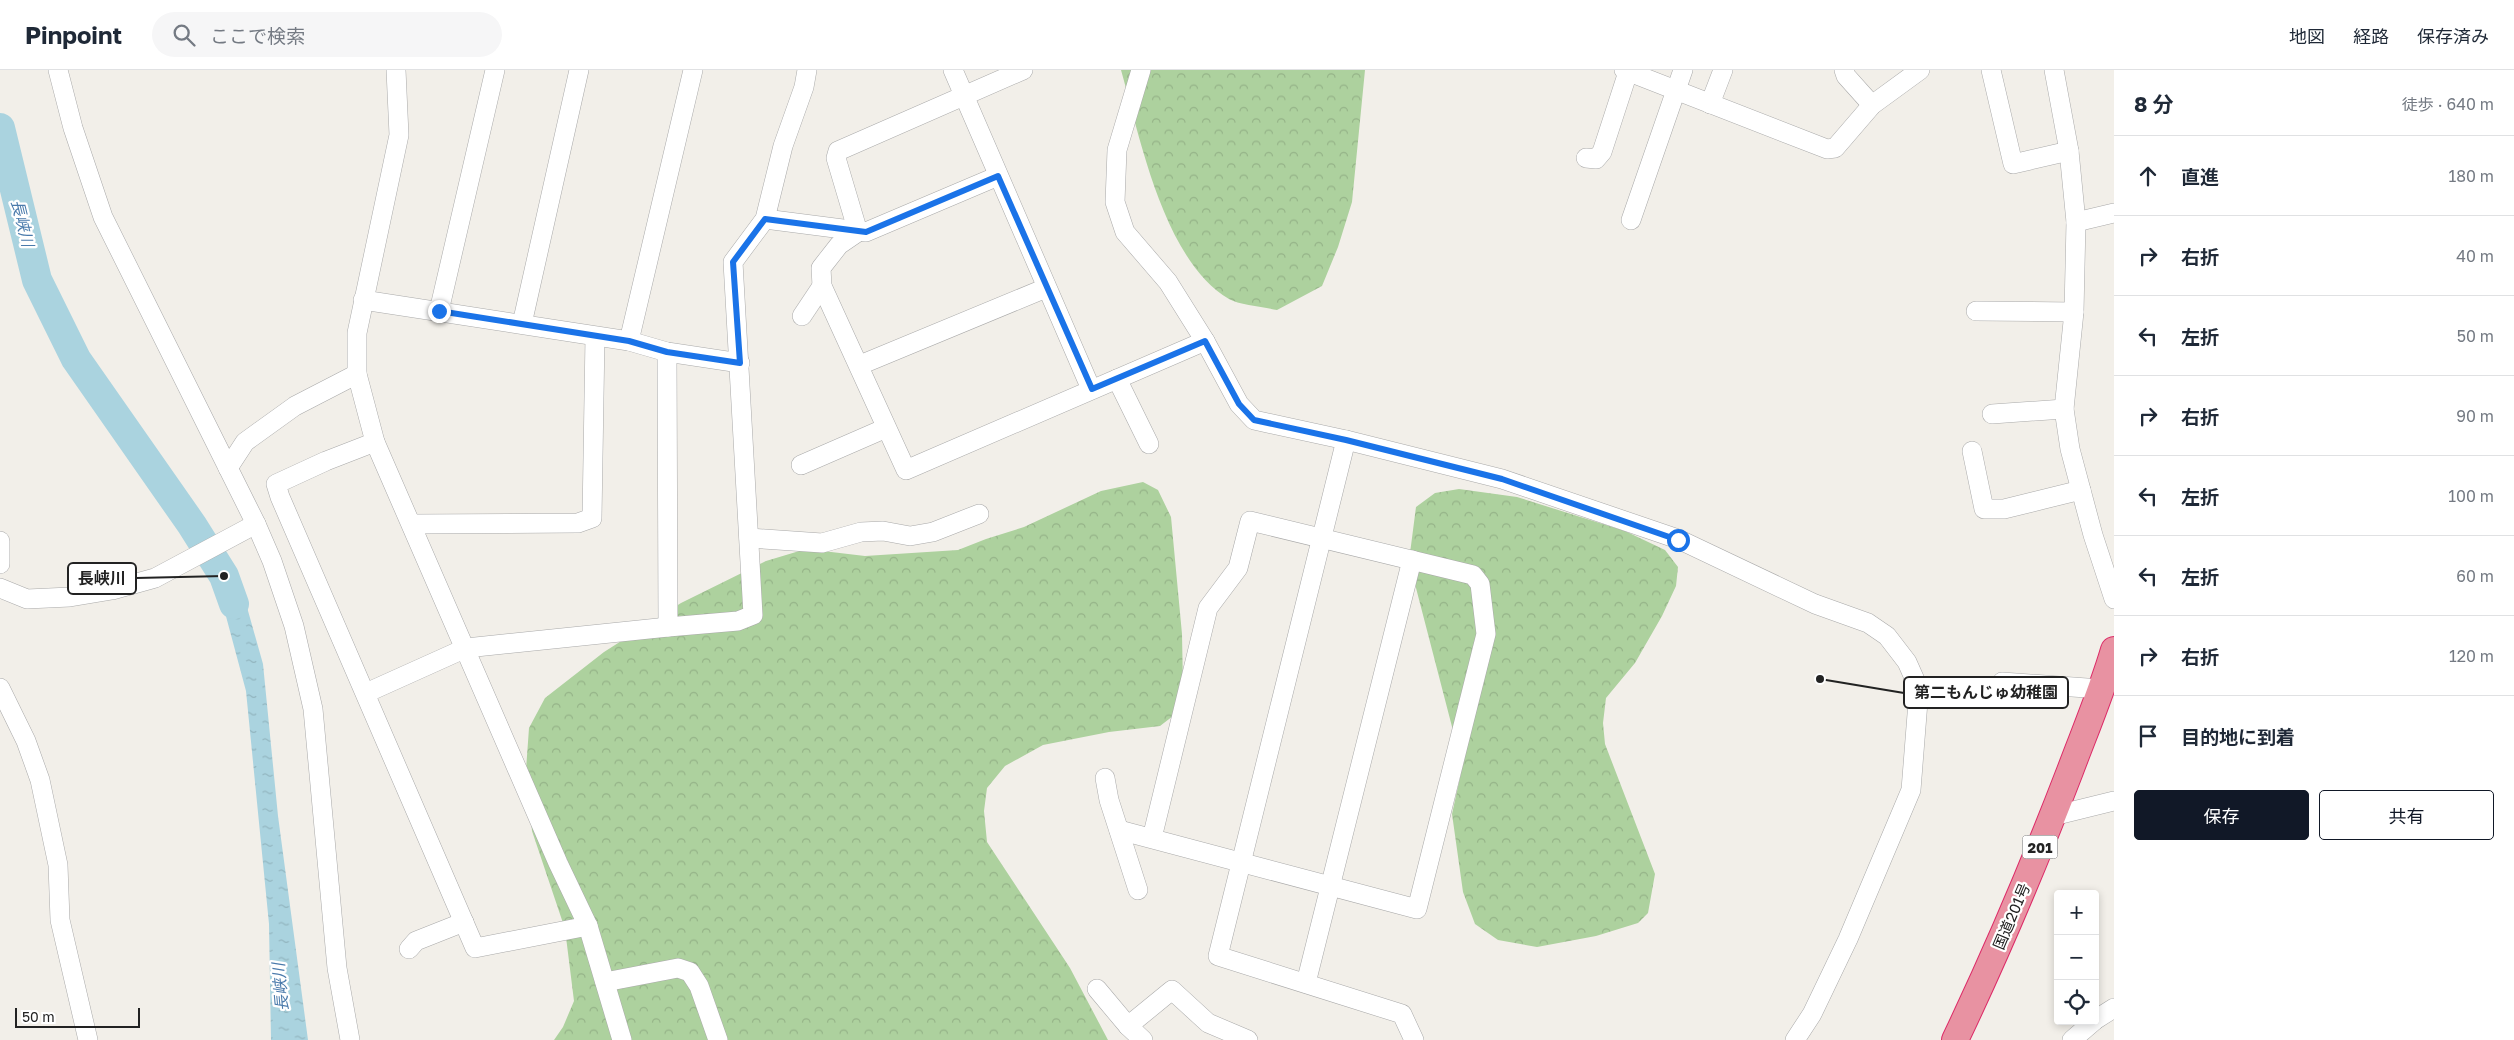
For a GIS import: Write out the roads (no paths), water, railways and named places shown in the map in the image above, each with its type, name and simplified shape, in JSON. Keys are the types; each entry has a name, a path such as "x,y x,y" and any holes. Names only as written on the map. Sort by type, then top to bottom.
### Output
{"highway":[{"name":"国道201号","path":"1955,1040 1990,965 2107,685 2114,650"}],"street":[{"path":"58,70 73,128 103,217 256,524 272,561 294,626 313,708 337,968 350,1040"},
{"path":"396,70 399,135 357,333 356,374 375,442 558,863 588,926 622,1040"},
{"path":"439,311 495,70"},
{"path":"522,324 579,70"},
{"path":"629,341 693,70"},
{"path":"366,693 466,648 668,627 738,622 753,615 733,262 765,219 783,146 805,78 818,70"},
{"path":"953,70 1046,288 1092,389"},
{"path":"858,232 836,158 838,151 1022,70"},
{"path":"1141,70 1117,150 1115,202 1125,232 1168,282 1205,341 1239,404 1254,420 1346,440 1502,479 1678,540 1815,604 1868,622 1887,636 1907,662 1919,689 1911,790 1848,939 1812,1014 1794,1040"},
{"path":"1631,220 1683,70"},
{"path":"1710,104 1722,70"},
{"path":"1844,70 1846,76 1872,105"},
{"path":"1586,158 1596,159 1602,152 1626,71 1827,149 1835,148 1872,105 1920,70"},
{"path":"1991,70 2013,164 2069,152"},
{"path":"2054,70 2069,152 2076,222 2074,312 2064,409 2070,449 2114,599"},
{"path":"765,219 866,232 998,176"},
{"path":"2076,222 2114,214"},
{"path":"858,232 839,245 821,268 822,286 860,365 906,470 1205,341"},
{"path":"802,316 822,286"},
{"path":"860,365 1046,288"},
{"path":"363,300 629,341 667,352 740,363"},
{"path":"1976,312 2074,312"},
{"path":"412,524 578,523 592,518 595,337"},
{"path":"667,352 668,627"},
{"path":"228,468 245,442 295,406 356,374"},
{"path":"1117,379 1149,444"},
{"path":"1992,414 2064,409"},
{"path":"801,465 886,428"},
{"path":"1346,440 1218,956 1402,1014 1414,1040"},
{"path":"375,442 326,461 276,484 475,948 588,926"},
{"path":"1972,451 1984,509 2004,509 2082,490"},
{"path":"749,538 822,543 861,532 883,531 910,536 933,532 979,514"},
{"path":"1119,830 1242,862 1330,888 1417,909 1486,634 1480,584 1473,576 1250,521 1238,568 1208,608 1152,838"},
{"path":"0,588 27,599 70,597 112,590 154,578 256,524"},
{"path":"0,541 0,564"},
{"path":"1306,983 1412,560"},
{"path":"2002,682 2107,685"},
{"path":"0,688 26,741 40,780 58,865 60,920 88,1040"},
{"path":"1106,778 1109,800 1138,890"},
{"path":"2053,816 2114,801"},
{"path":"411,939 464,922"},
{"path":"605,982 678,968 690,972 699,986 718,1040"},
{"path":"1097,990 1128,1026 1143,1040"},
{"path":"1128,1026 1172,990 1208,1023 1248,1040"},
{"path":"2099,1018 2114,1008"},
{"path":"2072,1040 2090,1025"}],"water":[{"path":"220,554 243,593 263,664 278,816 308,1040 271,1040 269,924 246,691 216,579"}],"waterway":[{"name":"長峡川","path":"0,128 37,280 76,359 192,525 224,576 234,604"}],"place":[{"name":"長峡川","path":"224,576"},
{"name":"第二もんじゅ幼稚園","path":"1820,679"}]}
